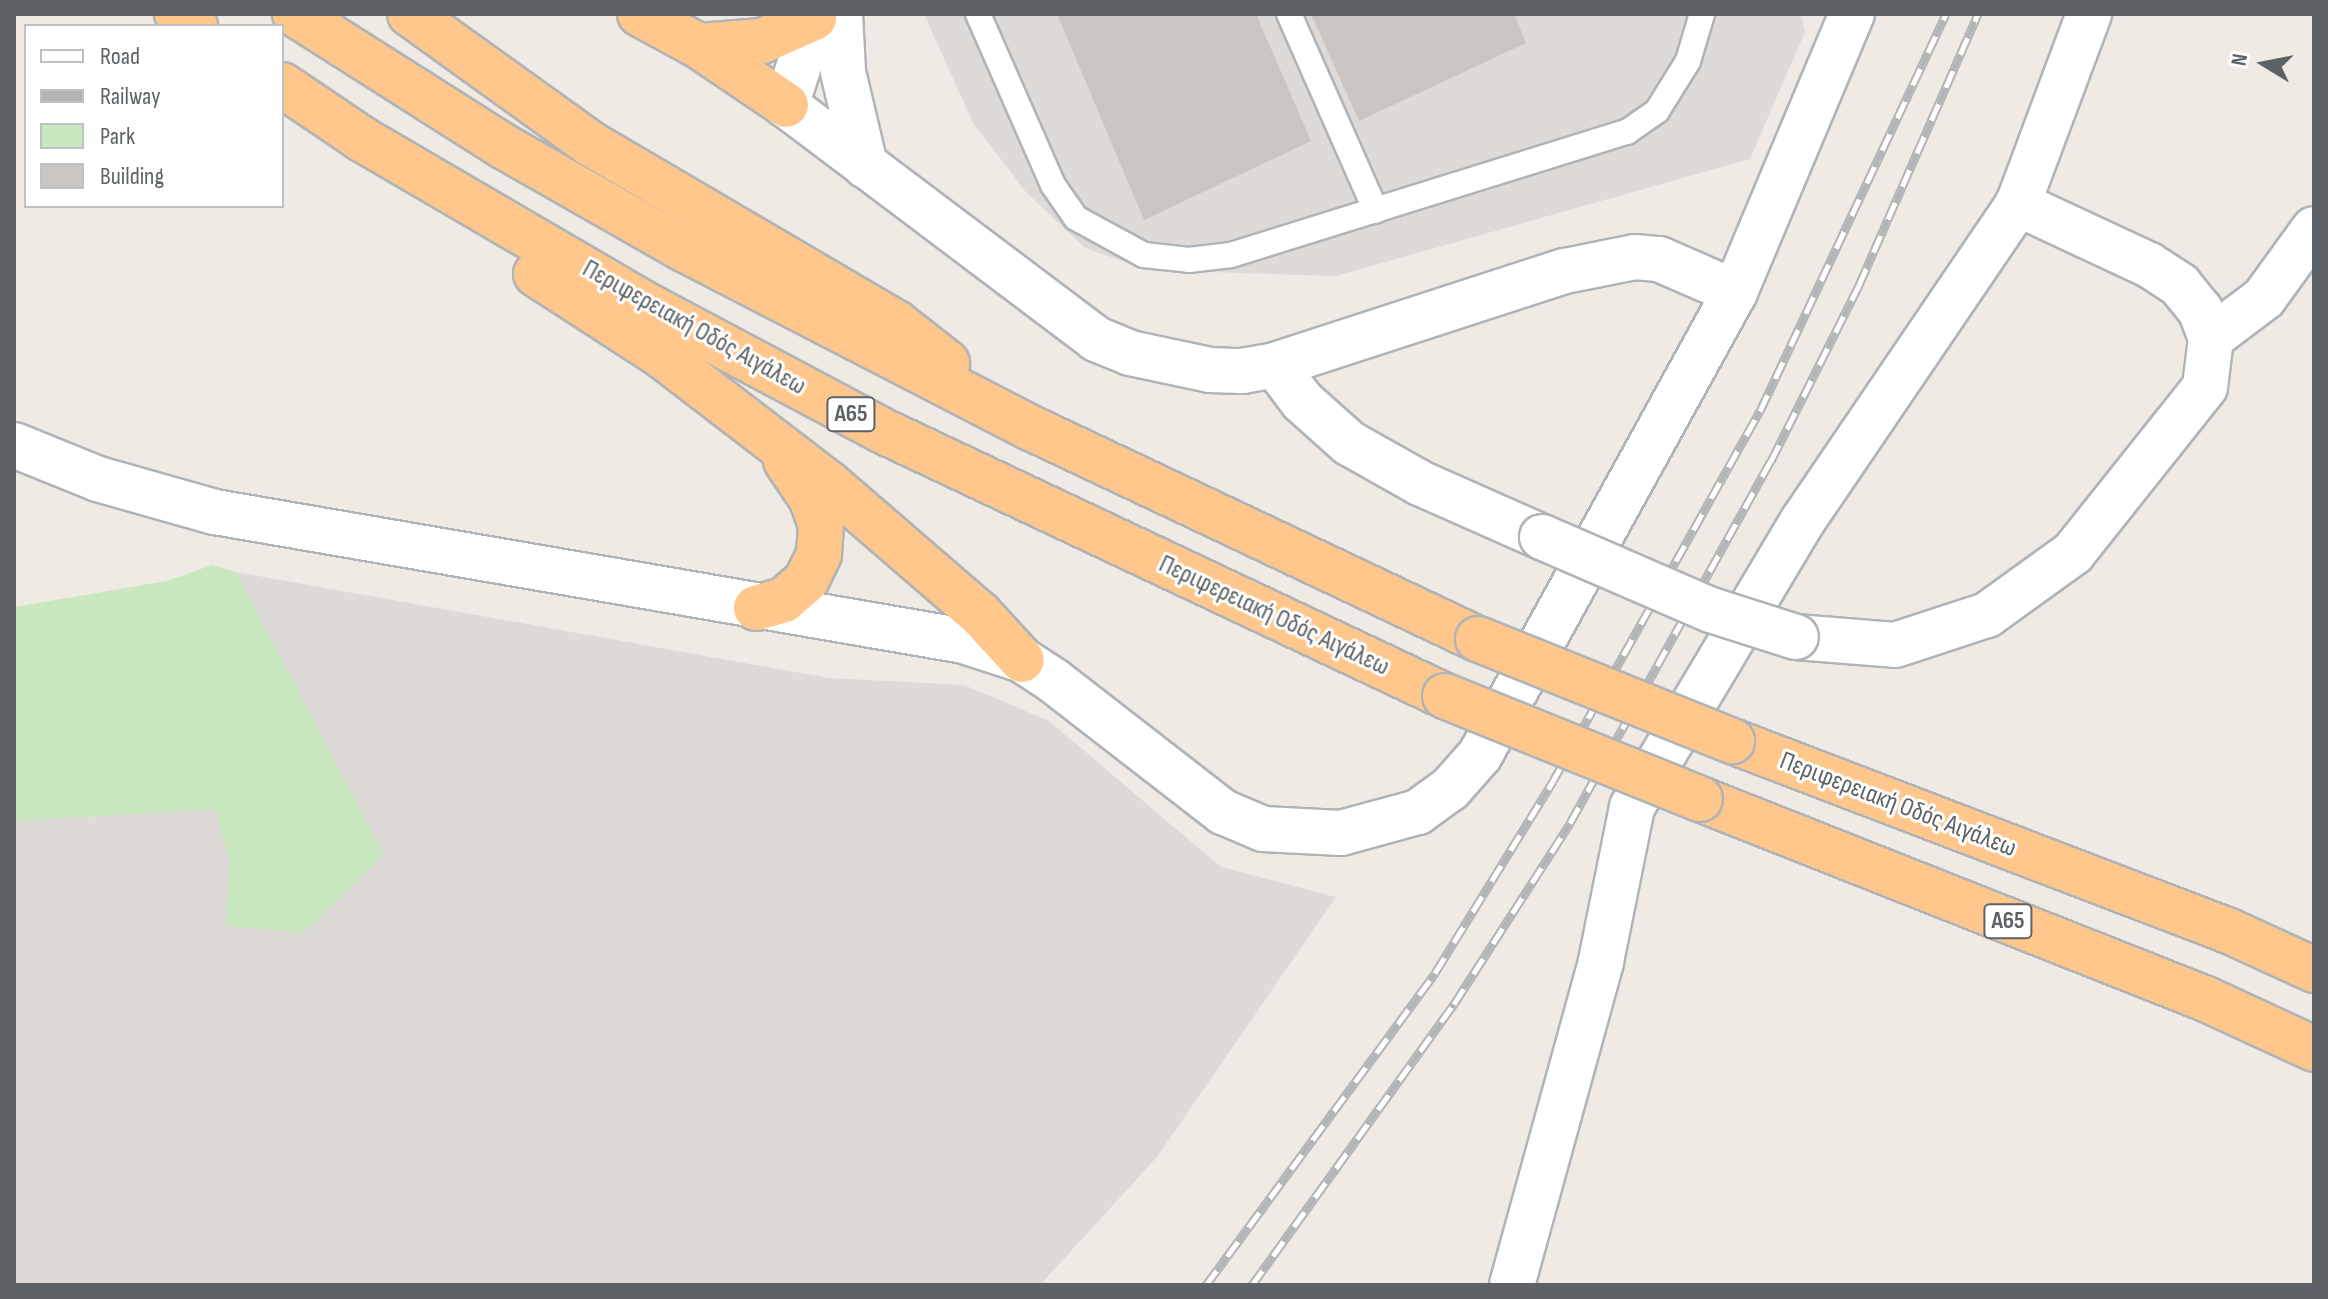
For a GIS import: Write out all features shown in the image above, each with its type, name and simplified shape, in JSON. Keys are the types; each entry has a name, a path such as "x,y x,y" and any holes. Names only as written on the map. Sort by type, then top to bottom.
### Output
{"highway":[{"name":"Περιφερειακή Οδός Αιγάλεω","path":"295,14 503,146 682,248 1031,428 1478,639 1732,741 2229,931 2314,970"},
{"path":"410,14 591,144 896,323 1031,428"},
{"path":"640,14 699,46 786,105"},
{"path":"699,46 762,41 823,15"},
{"name":"Περιφερειακή Οδός Αιγάλεω","path":"284,86 362,139 650,307 881,430 1445,696 2206,999 2314,1049"},
{"path":"284,119 600,315 761,432 980,614 1022,660"},
{"path":"756,608 784,600 806,581 819,554 821,525 811,498 761,432"}],"street":[{"path":"14,445 98,479 215,512 756,608 964,641 1022,660 1194,794 1263,829 1311,835 1341,833 1418,812 1450,789 1480,755 1735,292 1852,14"},
{"path":"1512,1285 1601,961 1632,807 1802,522 2018,204 2089,14"},
{"path":"823,15 786,105 1096,339 1175,365 1242,371 1275,365 1607,260 1659,259 1735,292"},
{"path":"823,15 843,72 865,165"},
{"path":"1275,365 1302,401 1349,443 1420,483 1711,610 1796,637 1895,645 1987,615 2032,586 2073,553 2193,410 2205,387 2211,338 2200,310 2180,285 2136,258 2018,204"},
{"path":"2211,338 2264,298 2314,229"}],"lane":[{"path":"978,14 1053,185 1076,218 1108,240 1144,255 1189,260 1231,255 1627,132 1657,111 1688,61 1702,14"},
{"path":"1289,14 1376,211"}],"shaded area":[{"path":"924,14 1801,14 1805,32 1750,159 1336,276 1148,270 1085,248 1026,192 973,123"},
{"path":"236,572 829,678 964,685 1049,721 1221,867 1336,897 1157,1157 1040,1285 14,1285 14,821 215,809 230,861 226,926 248,603"}],"green space":[{"path":"212,565 236,572 384,855 303,933 226,926 230,861 215,809 14,821 14,607 167,581"}],"building":[{"path":"1057,14 1256,14 1311,141 1144,220"},
{"path":"1311,14 1514,14 1526,43 1359,121"}],"railway":[{"path":"1206,1285 1435,973 1553,781 1760,411 1946,14"},
{"path":"1252,1285 1454,1004 1570,823 1771,461 1859,285 1978,14"}]}
